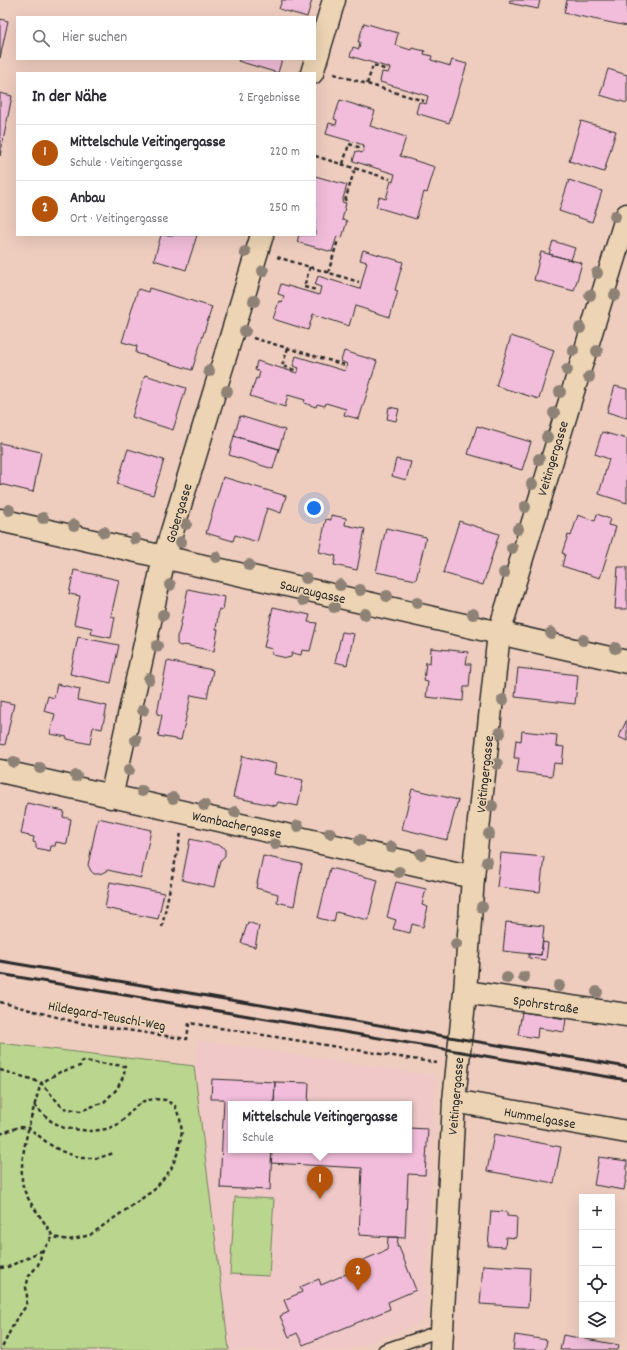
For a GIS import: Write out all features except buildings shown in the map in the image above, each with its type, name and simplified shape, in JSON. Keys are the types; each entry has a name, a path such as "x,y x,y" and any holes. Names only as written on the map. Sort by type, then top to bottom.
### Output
{"street":[{"path":"320,73 334,0"},
{"name":"Veitingergasse","path":"442,1340 454,1101 465,992 473,877 499,632 627,215"},
{"name":"Gobergasse","path":"111,797 164,558 262,236"},
{"name":"Sauraugasse","path":"0,520 627,662"},
{"name":"Wambachergasse","path":"0,771 473,877"},
{"name":"Spohrstraße","path":"465,992 627,1015"},
{"name":"Hummelgasse","path":"454,1101 627,1132"}],"lane":[{"path":"384,1350 442,1340"}],"path":[{"path":"367,84 373,65 387,70"},
{"path":"320,73 367,84 424,101"},
{"path":"343,164 349,144 361,148"},
{"path":"316,156 390,178"},
{"path":"345,201 355,168"},
{"path":"328,273 338,240"},
{"path":"273,256 359,282"},
{"path":"310,267 304,287 317,290"},
{"path":"250,336 344,365"},
{"path":"288,348 282,366 295,370"},
{"path":"162,927 185,813"},
{"name":"Hildegard-Teuschl-Weg","path":"0,1002 78,1023 187,1039 188,1023 457,1067"},
{"path":"0,1070 41,1083 62,1108 80,1111 104,1102 117,1089 124,1075 125,1066 82,1061 80,1066 60,1072 41,1083 31,1116 22,1156 21,1176 24,1190 47,1225 52,1237"},
{"path":"34,1105 43,1114 64,1128 91,1131 107,1129 119,1124 136,1106 144,1101 154,1099 166,1100 175,1106 182,1132 171,1169 154,1190 90,1235 69,1240 52,1237"},
{"path":"0,1134 19,1127 29,1128 61,1152 80,1158 98,1158 114,1153"},
{"path":"1,1350 15,1321 26,1306 26,1287 30,1276 38,1265 43,1250 52,1237"},
{"path":"0,1268 8,1267 43,1250"}],"shaded area":[{"path":"198,1040 436,1076 424,1321 351,1350 229,1350 194,1066"}],"green space":[{"path":"0,1043 194,1066 229,1350 0,1350"},
{"path":"235,1197 274,1199 269,1276 230,1274"}],"railway":[{"path":"0,961 627,1067"},
{"path":"0,974 627,1080"}],"place":[{"name":"Mittelschule Veitingergasse","path":"320,1199"},
{"name":"Anbau","path":"358,1291"}]}
